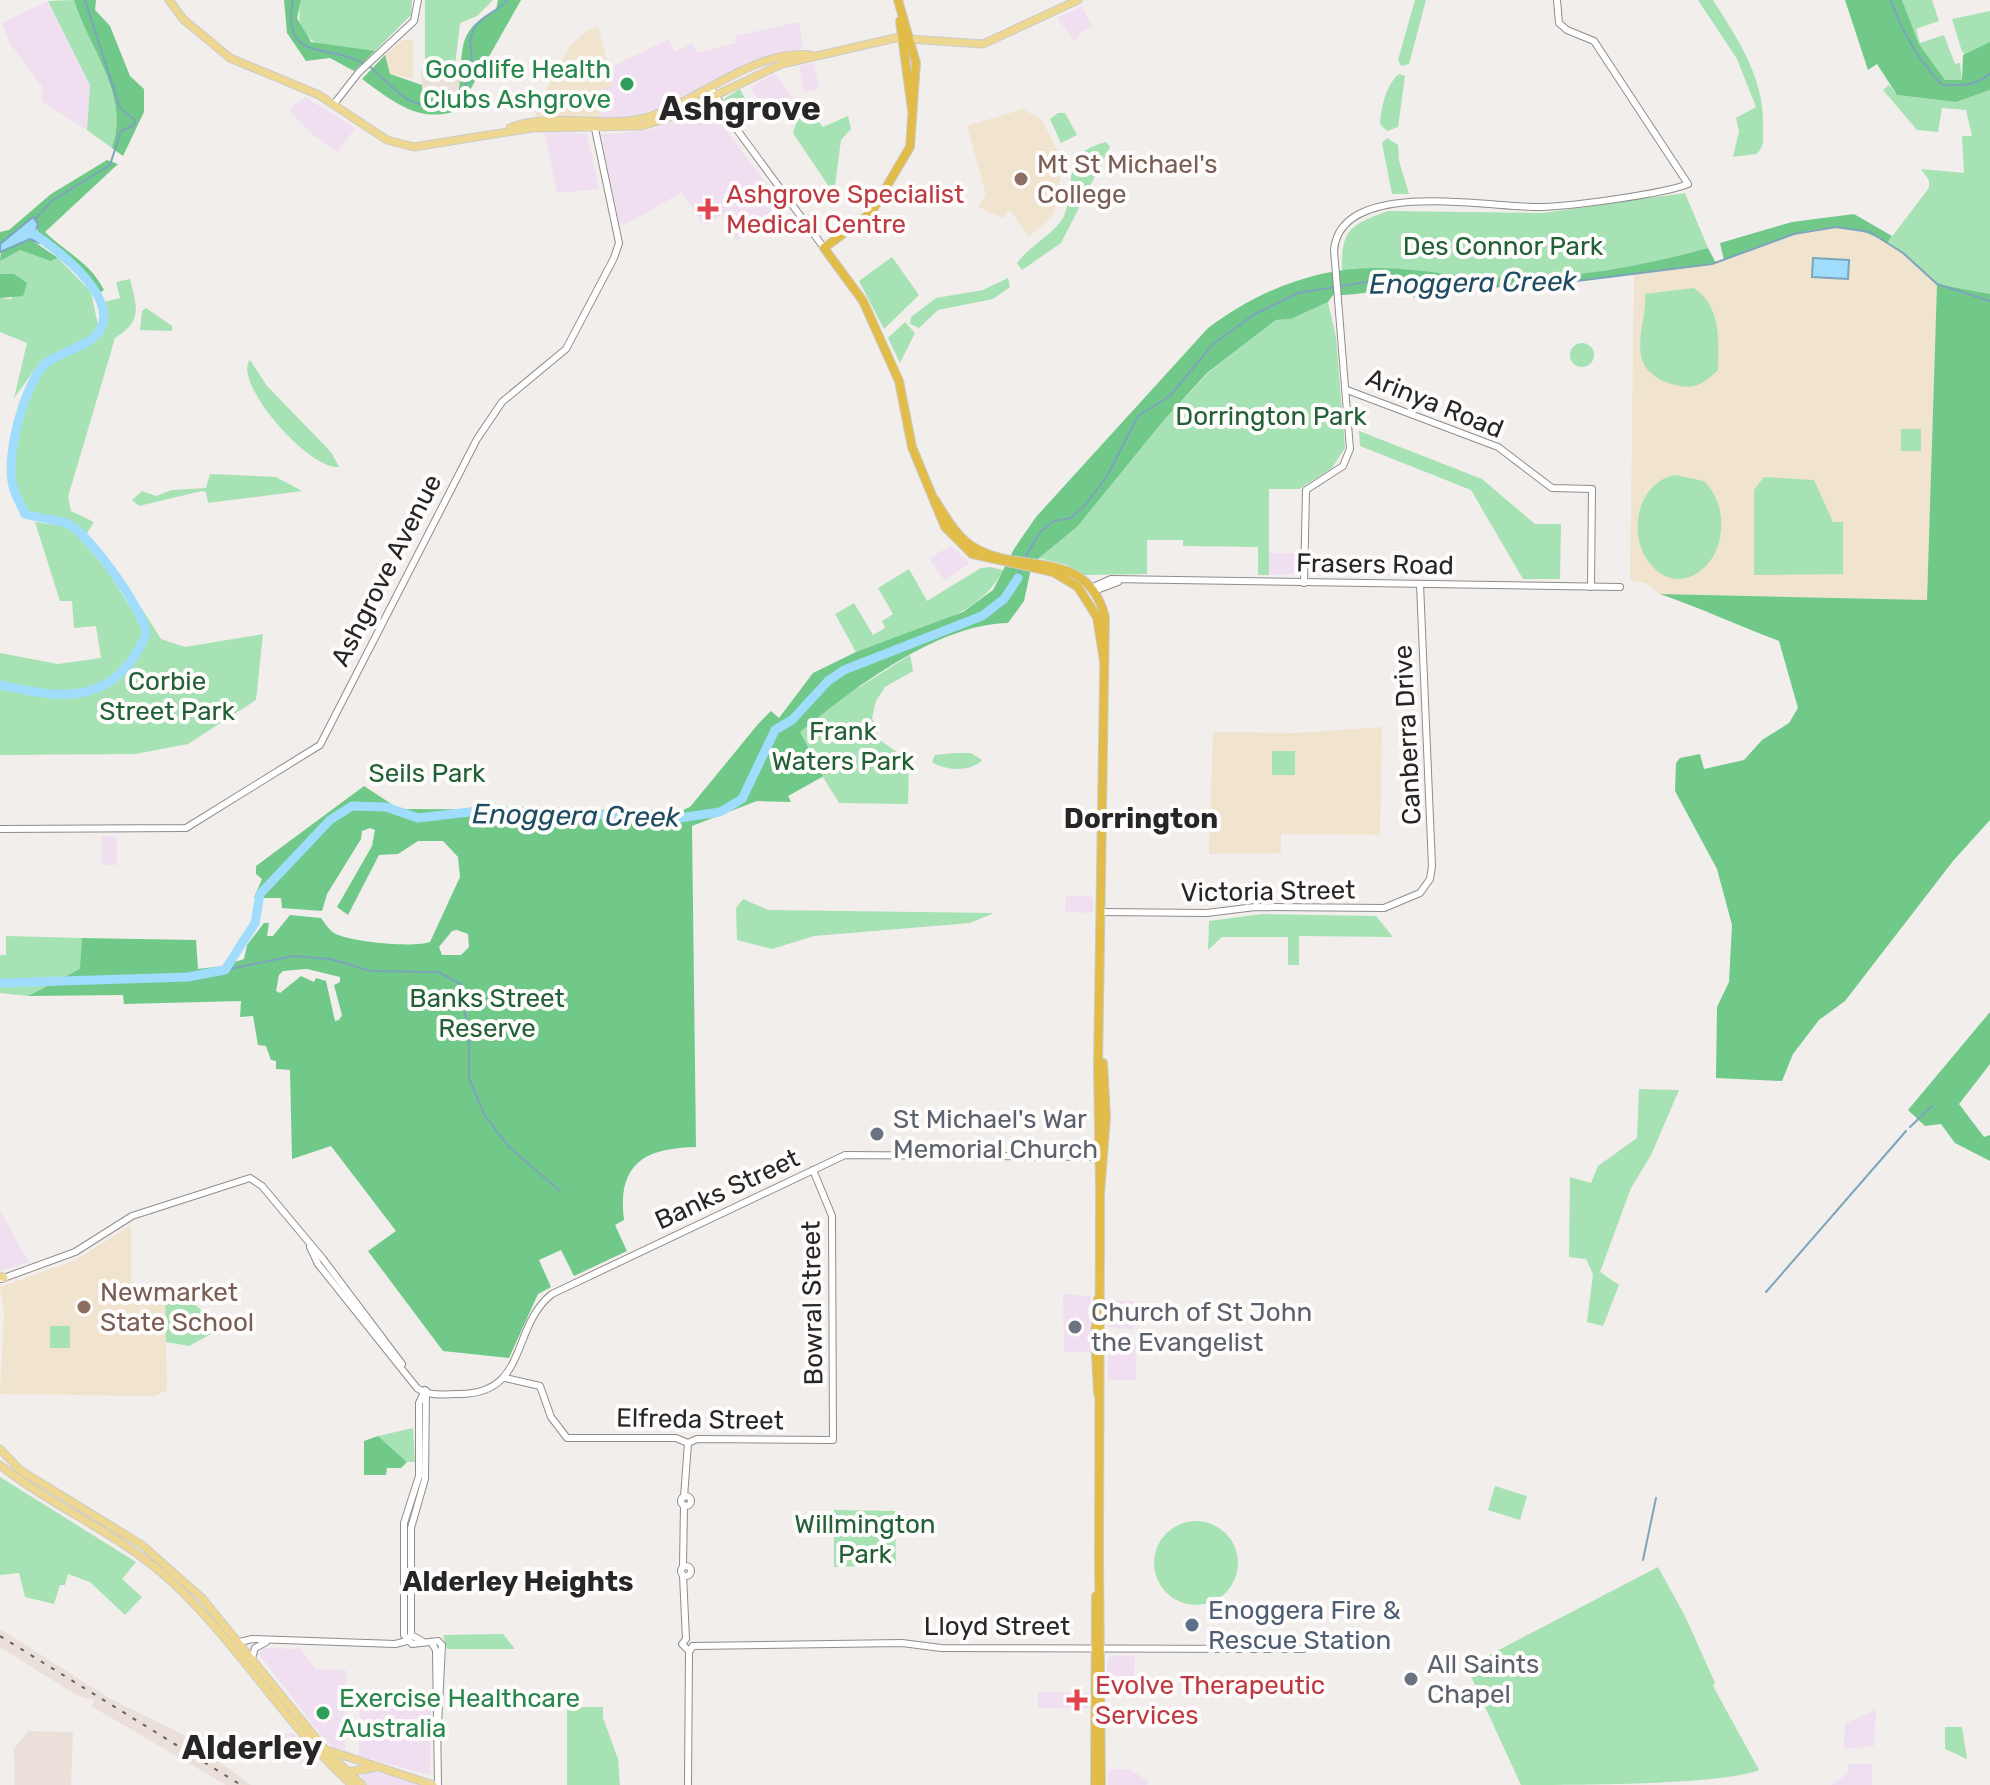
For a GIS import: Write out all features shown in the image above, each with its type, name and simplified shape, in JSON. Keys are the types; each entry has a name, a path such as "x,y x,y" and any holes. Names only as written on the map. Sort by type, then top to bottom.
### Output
{"highway":[{"path":"896,0 907,39 913,114 910,147 877,206 824,248 865,305 894,369 901,388 912,447 931,493 953,534 979,550 1006,560 1076,575 1102,607 1107,630 1104,661 1100,1047 1105,1097 1100,1186 1100,1290 1095,1336 1100,1401 1095,1785"},
{"path":"1042,566 1090,591 1104,661"},
{"path":"1098,1648 1101,1785"}],"main road":[{"path":"169,0 183,19 230,58 334,104 387,140 406,146 426,146 537,121 594,125 645,118 710,92 765,63 907,39 983,44 1078,0"},
{"path":"0,1449 20,1470 148,1550 225,1623 325,1749 347,1768 352,1785"},
{"path":"0,1465 136,1551 217,1629 236,1653 362,1785"},
{"path":"217,1629 225,1623"},
{"path":"236,1653 242,1644"},
{"path":"347,1768 376,1768 435,1785"}],"street":[{"path":"334,104 359,72 415,19 418,0"},
{"path":"1304,583 1305,494 1308,488 1343,466 1351,436 1335,268 1335,239 1345,223 1379,206 1413,202 1544,207 1688,184 1594,41 1567,30 1559,23 1557,0"},
{"path":"710,92 824,248"},
{"name":"Ashgrove Avenue","path":"0,829 186,828 320,745 477,439 502,402 566,349 614,258 619,243 594,125"},
{"name":"Arinya Road","path":"1347,390 1495,446 1549,487 1592,489 1591,587"},
{"path":"1076,575 1114,580"},
{"path":"1102,607 1104,591 1114,580"},
{"name":"Frasers Road","path":"1090,591 1114,580 1620,587"},
{"name":"Canberra Drive","path":"1420,584 1432,837 1432,871 1428,882"},
{"name":"Victoria Street","path":"1101,912 1207,913 1255,907 1384,908 1413,898 1428,882"},
{"name":"Banks Street","path":"505,1378 537,1311 552,1294 852,1154 1101,1155"},
{"name":"Bowral Street","path":"813,1170 832,1216 833,1440"},
{"path":"1,1278 75,1252 132,1216 247,1177 262,1186 310,1247 318,1264 425,1392 482,1393 505,1378"},
{"name":"Elfreda Street","path":"505,1378 540,1386 551,1417 567,1438 679,1438 688,1443 697,1439 833,1440"},
{"path":"410,1640 404,1523 419,1476 425,1392"},
{"path":"688,1443 685,1592 686,1639 691,1648 688,1785"},
{"path":"242,1644 270,1641 439,1642 443,1647 435,1785"},
{"path":"252,1658 260,1642"},
{"name":"Lloyd Street","path":"691,1648 902,1643 941,1648 1303,1649"}],"shaded area":[{"path":"48,1 90,85 87,130 41,101 43,88 9,42 2,23"},
{"path":"1082,6 1092,26 1079,34 1075,42 1057,18"},
{"path":"799,22 803,45 800,49 756,59 663,107 633,116 601,119 601,90 613,85 609,68 669,39 675,52 693,43 696,53 736,43 735,36"},
{"path":"598,27 613,85 601,90 601,119 536,116 535,110 570,46 588,30"},
{"path":"403,40 413,40 413,79 390,74 385,55"},
{"path":"814,63 819,89 804,92 799,66"},
{"path":"421,69 461,69 459,90 422,100"},
{"path":"774,73 794,99 792,102 759,102 751,87"},
{"path":"305,97 355,128 338,152 313,135 289,110"},
{"path":"708,106 787,211 736,240 721,215 704,226 682,192 627,224 619,223 601,134 648,131"},
{"name":"Mt St Michael's College","path":"1023,109 1042,120 1063,162 1054,214 1029,237 1010,210 1003,218 978,207 986,195 967,126"},
{"path":"544,131 587,134 599,189 557,193"},
{"path":"1813,228 1852,228 1870,232 1903,253 1937,284 1927,600 1660,594 1646,583 1630,580 1634,273 1712,264"},
{"path":"951,546 970,563 945,581 929,558"},
{"path":"1269,553 1297,553 1296,574 1269,575"},
{"path":"1382,727 1380,835 1281,834 1281,853 1209,854 1213,732 1294,733"},
{"path":"102,836 117,837 117,865 101,865"},
{"path":"1066,896 1089,896 1093,899 1093,913 1065,912"},
{"path":"0,1211 29,1262 4,1270 0,1270"},
{"name":"Newmarket State School","path":"131,1225 131,1280 135,1287 135,1301 165,1302 167,1390 155,1396 0,1394 4,1312 0,1287 76,1260"},
{"path":"1063,1294 1091,1296 1090,1352 1064,1352"},
{"path":"1108,1300 1134,1301 1133,1330 1109,1327"},
{"path":"1108,1344 1136,1344 1136,1380 1108,1380"},
{"path":"0,1629 109,1698 184,1735 251,1785 226,1785 91,1706 95,1700 78,1696 0,1647"},
{"path":"263,1648 300,1649 316,1669 346,1670 345,1749 335,1748 322,1736 259,1654"},
{"path":"1135,1655 1134,1676 1106,1676 1109,1657"},
{"path":"1038,1692 1089,1693 1089,1708 1038,1708"},
{"path":"360,1706 431,1706 430,1775 359,1756"},
{"path":"1876,1709 1874,1746 1844,1749 1845,1724"},
{"path":"28,1731 73,1732 71,1785 15,1785 14,1749"},
{"path":"277,1733 294,1733 316,1763 277,1762"},
{"path":"1848,1764 1872,1764 1872,1785 1831,1785 1848,1773"},
{"path":"1112,1769 1129,1769 1148,1781 1147,1785 1108,1785"},
{"path":"369,1770 419,1785 365,1785 360,1773"}],"green space":[{"path":"74,0 112,90 116,128 112,148 87,130 90,85 48,1"},
{"path":"74,0 96,0 95,10 110,26 130,76 144,89 144,112 123,156 112,148 116,109 112,90"},
{"path":"284,0 301,0 297,18 311,42 375,51 354,71 330,58 306,61 287,33"},
{"path":"301,0 412,0 411,15 375,51 332,48 310,39 303,30 299,17"},
{"path":"425,0 493,0 477,16 460,23 455,66 425,66"},
{"path":"498,0 521,0 470,90 481,100 463,109 432,115 391,100 362,79 385,55 390,74 422,85 423,100 459,90 464,42 474,26 496,10"},
{"path":"1415,0 1426,0 1409,64 1401,66 1398,60"},
{"path":"1698,0 1713,0 1756,79 1763,113 1763,135 1762,147 1756,154 1733,157 1739,131 1736,118 1756,107 1737,59"},
{"path":"1845,0 1902,0 1919,44 1945,80 1962,80 1963,55 1990,42 1990,90 1956,102 1897,95 1877,64 1868,70"},
{"path":"1902,0 1932,0 1939,21 1916,29 1920,43 1944,35 1955,64 1960,63 1962,80 1945,80 1919,44"},
{"path":"1990,11 1990,57 1983,66 1962,52 1952,19"},
{"path":"1399,74 1405,76 1398,127 1387,131 1380,124 1383,104 1394,78"},
{"path":"1889,85 1897,95 1956,102 1990,90 1990,294 1937,284 1903,253 1887,243 1929,188 1929,180 1921,169 1964,173 1962,136 1972,136 1966,110 1942,108 1938,132 1917,130 1883,90"},
{"path":"740,89 751,110 738,122 724,99"},
{"path":"802,103 823,127 848,116 851,129 841,140 834,194 793,133"},
{"path":"1058,113 1065,113 1077,135 1061,143 1050,119"},
{"path":"1387,138 1398,145 1399,161 1409,194 1392,194 1382,143"},
{"path":"1106,142 1110,147 1061,243 1022,270 1017,263 1064,216 1075,162 1091,147"},
{"path":"107,160 118,164 45,232 84,265 104,290 99,293 78,268 38,235 38,223 18,229 0,244 0,232 9,230 51,194"},
{"name":"Des Connor Park","path":"1685,193 1708,248 1658,261 1579,274 1527,278 1402,271 1342,272 1343,247 1350,231 1356,225 1388,211 1543,213"},
{"path":"1854,214 1892,236 1887,243 1867,233 1846,228 1826,228 1786,237 1724,260 1720,243 1792,222"},
{"path":"30,239 58,258 51,261 20,250 0,261 1,251"},
{"name":"Banks Street Reserve","path":"1708,248 1716,263 1525,288 1429,282 1418,299 1385,291 1333,295 1328,302 1291,319 1276,320 1207,373 1164,420 1077,527 1039,558 1030,573 1024,601 1008,623 953,634 925,647 870,679 800,732 823,776 788,796 791,802 757,801 692,826 696,1147 662,1151 649,1156 630,1173 625,1185 624,1220 615,1225 627,1251 574,1276 561,1250 539,1260 551,1287 538,1294 509,1358 443,1351 368,1251 396,1231 331,1146 292,1159 290,1070 276,1069 276,1061 271,1060 266,1046 258,1045 253,1016 240,1017 241,1001 124,1004 123,995 28,996 80,969 82,938 196,940 198,969 244,959 247,945 264,923 269,923 267,936 273,936 290,915 321,918 334,933 353,939 397,944 430,942 460,877 458,857 443,841 418,841 398,854 379,855 348,915 337,907 372,846 375,830 370,828 362,831 361,839 327,894 322,911 282,908 281,898 254,898 262,879 256,874 256,866 364,786 399,809 683,810 690,807 759,723 771,711 779,718 813,673 856,652 963,612 993,590 1014,549 1036,517 1208,328 1227,314 1269,292 1312,276 1358,268 1530,278 1633,266","holes":["452,931 468,934 469,947 461,955 442,955 439,947","307,969 340,977 340,982 334,985 342,1015 339,1020 335,1021 326,981 316,978 314,982 301,976 280,993 276,991 279,975 283,971"]},
{"path":"20,250 53,261 58,258 91,292 98,325 89,338 41,361 14,398 27,343 0,332 0,298 12,299 14,274 0,274 0,261"},
{"path":"892,257 919,295 884,329 859,281"},
{"path":"0,274 14,274 27,283 23,296 0,298"},
{"path":"1008,278 1010,287 993,299 938,310 919,328 910,324 911,317 936,298 983,290"},
{"path":"130,279 136,313 130,325 115,338 68,497 71,511 94,522 84,538 70,524 25,514 11,473 14,440 30,387 38,374 48,362 78,350 92,338 101,316 99,296 104,302 120,298 116,282"},
{"path":"1937,284 1990,294 1990,820 1953,861 1845,1001 1819,1020 1793,1054 1782,1081 1716,1078 1717,1007 1729,982 1732,925 1717,869 1675,791 1676,763 1680,758 1700,754 1704,769 1744,760 1762,740 1789,723 1798,708 1779,641 1660,594 1927,600"},
{"path":"1694,288 1703,295 1714,314 1718,336 1718,370 1698,385 1687,387 1663,381 1649,371 1641,353 1641,336 1645,294"},
{"name":"Dorrington Park","path":"1328,302 1336,337 1345,448 1332,468 1299,489 1269,489 1269,575 1258,575 1258,547 1183,546 1183,540 1147,540 1147,574 1084,575 1067,565 1039,558 1077,527 1164,420 1208,373 1276,320 1291,319"},
{"path":"146,308 172,326 172,331 140,330 142,311"},
{"path":"905,322 915,333 900,363 888,338"},
{"path":"1582,343 1593,350 1594,355 1587,366 1582,367 1571,360 1570,355 1577,344"},
{"path":"250,360 267,386 331,452 339,467 325,464 309,454 276,422 252,386 247,371"},
{"path":"1901,429 1921,429 1921,451 1901,451"},
{"path":"1359,431 1482,479 1535,524 1561,524 1560,579 1523,579 1471,490 1360,446"},
{"path":"210,474 276,477 302,491 208,503 206,492 202,491 139,506 132,500 142,491 156,496 172,490 206,488"},
{"path":"1675,475 1704,481 1717,500 1721,522 1720,538 1709,562 1701,571 1680,579 1658,572 1648,561 1638,536 1640,509 1645,497 1663,479"},
{"path":"1764,477 1814,480 1833,522 1843,522 1843,574 1754,575 1754,490"},
{"name":"Corbie Street Park","path":"35,522 71,527 108,572 129,605 142,609 161,639 185,647 263,634 256,700 188,744 135,754 0,755 0,653 58,664 101,658 96,626 74,628 72,601 60,601"},
{"path":"981,568 1003,570 977,602 939,623 856,652 835,614 854,603 873,635 885,628 882,621 893,614 878,588 909,569 927,601"},
{"name":"Frank Waters Park","path":"910,655 913,671 885,687 876,701 872,718 880,740 909,761 908,804 839,803 823,777 788,796 791,802 745,740 759,723 799,732 836,702"},
{"path":"1272,751 1295,751 1295,775 1272,775"},
{"path":"971,753 982,760 972,767 958,769 932,762 935,755"},
{"path":"743,899 768,910 994,913 970,923 814,936 772,949 737,940 736,908"},
{"path":"1262,914 1376,916 1393,937 1299,936 1299,965 1288,965 1288,937 1222,937 1208,950 1209,921"},
{"path":"6,936 82,938 81,969 28,996 0,993 0,955 6,955"},
{"path":"1990,1012 1990,1064 1959,1104 1984,1137 1990,1135 1990,1161 1955,1143 1941,1124 1925,1126 1908,1110"},
{"path":"1639,1089 1679,1090 1651,1155 1631,1188 1600,1272 1619,1285 1603,1326 1587,1322 1593,1274 1586,1259 1569,1257 1570,1177 1591,1183 1598,1166 1637,1138"},
{"path":"165,1292 203,1311 211,1325 211,1334 189,1346 166,1342"},
{"path":"50,1326 70,1326 70,1348 50,1348"},
{"path":"413,1428 415,1462 407,1462 378,1436"},
{"path":"378,1436 407,1462 401,1468 387,1468 386,1475 364,1475 364,1441"},
{"path":"0,1477 136,1562 122,1579 142,1597 125,1615 90,1582 68,1574 65,1585 60,1585 54,1604 25,1597 19,1573 0,1575"},
{"path":"1495,1486 1527,1496 1520,1520 1488,1510"},
{"name":"Willmington Park","path":"834,1510 895,1511 896,1565 834,1567"},
{"path":"1196,1521 1219,1528 1231,1540 1238,1563 1231,1586 1219,1598 1196,1605 1173,1598 1161,1586 1154,1563 1161,1540 1173,1528"},
{"path":"1658,1567 1686,1618 1715,1683 1713,1686 1759,1770 1714,1779 1521,1785 1469,1672 1470,1665"},
{"path":"503,1634 515,1649 447,1649 443,1635"},
{"path":"567,1707 603,1707 603,1718 618,1759 620,1785 567,1785"},
{"path":"1945,1727 1962,1727 1967,1759 1945,1749"}],"water":[{"path":"33,217 38,224 36,231 43,239 39,243 30,239 0,252 0,244"},
{"path":"1813,258 1849,260 1848,279 1812,277"}],"waterway":[{"path":"35,219 53,200 110,165 121,131 134,125 135,120 120,108 85,0"},
{"path":"293,0 291,20 294,34 301,43 363,63"},
{"path":"369,66 412,101 433,104 452,99 468,81 472,64 471,38 475,27 507,0"},
{"name":"Enoggera Creek","path":"1891,0 1912,45 1942,85 1974,83 1990,73"},
{"name":"Enoggera Creek","path":"1024,559 1040,532 1054,521 1071,518 1086,504 1107,476 1138,416 1170,396 1213,344 1255,314 1298,293 1391,278 1483,287 1553,284 1712,264 1794,234 1836,227 1870,232 1903,253 1937,284 1990,301"},
{"name":"Enoggera Creek","path":"0,685 46,693 86,692 103,686 119,674 133,658 146,635 127,593 89,542 68,524 25,514 14,489 11,474 14,440 24,404 37,374 50,360 93,338 102,325 103,310 86,279 34,234"},
{"name":"Enoggera Creek","path":"1018,578 1021,569"},
{"name":"Enoggera Creek","path":"0,983 188,977 225,970 255,923 260,894 330,820 352,806 386,807 418,818 478,811 571,812 666,820 720,812 742,799 775,730 792,720 828,681 844,670 982,616 1004,599 1018,578"},
{"path":"225,970 293,956 330,959 371,971 438,972 461,984 469,1042 469,1078 484,1114 508,1146 560,1191"},
{"path":"1910,1127 1932,1106"},
{"path":"1766,1292 1906,1131"},
{"path":"1643,1560 1656,1498"}],"railway":[{"path":"0,1636 241,1785"}],"place":[{"name":"Goodlife Health Clubs Ashgrove","path":"627,84"},
{"name":"Mt St Michael's College","path":"1021,179"},
{"name":"Ashgrove Specialist Medical Centre","path":"708,209"},
{"name":"St Michael's War Memorial Church","path":"877,1134"},
{"name":"Newmarket State School","path":"84,1307"},
{"name":"Church of St John the Evangelist","path":"1075,1327"},
{"name":"Enoggera Fire & Rescue Station","path":"1192,1625"},
{"name":"All Saints Chapel","path":"1411,1679"},
{"name":"Evolve Therapeutic Services","path":"1077,1700"},
{"name":"Exercise Healthcare Australia","path":"323,1713"}],"district":[{"name":"Ashgrove","path":"740,108"},
{"name":"Dorrington","path":"1141,818"},
{"name":"Alderley Heights","path":"518,1581"},
{"name":"Alderley","path":"252,1747"}],"park label":[{"name":"Seils Park","path":"427,773"}]}
